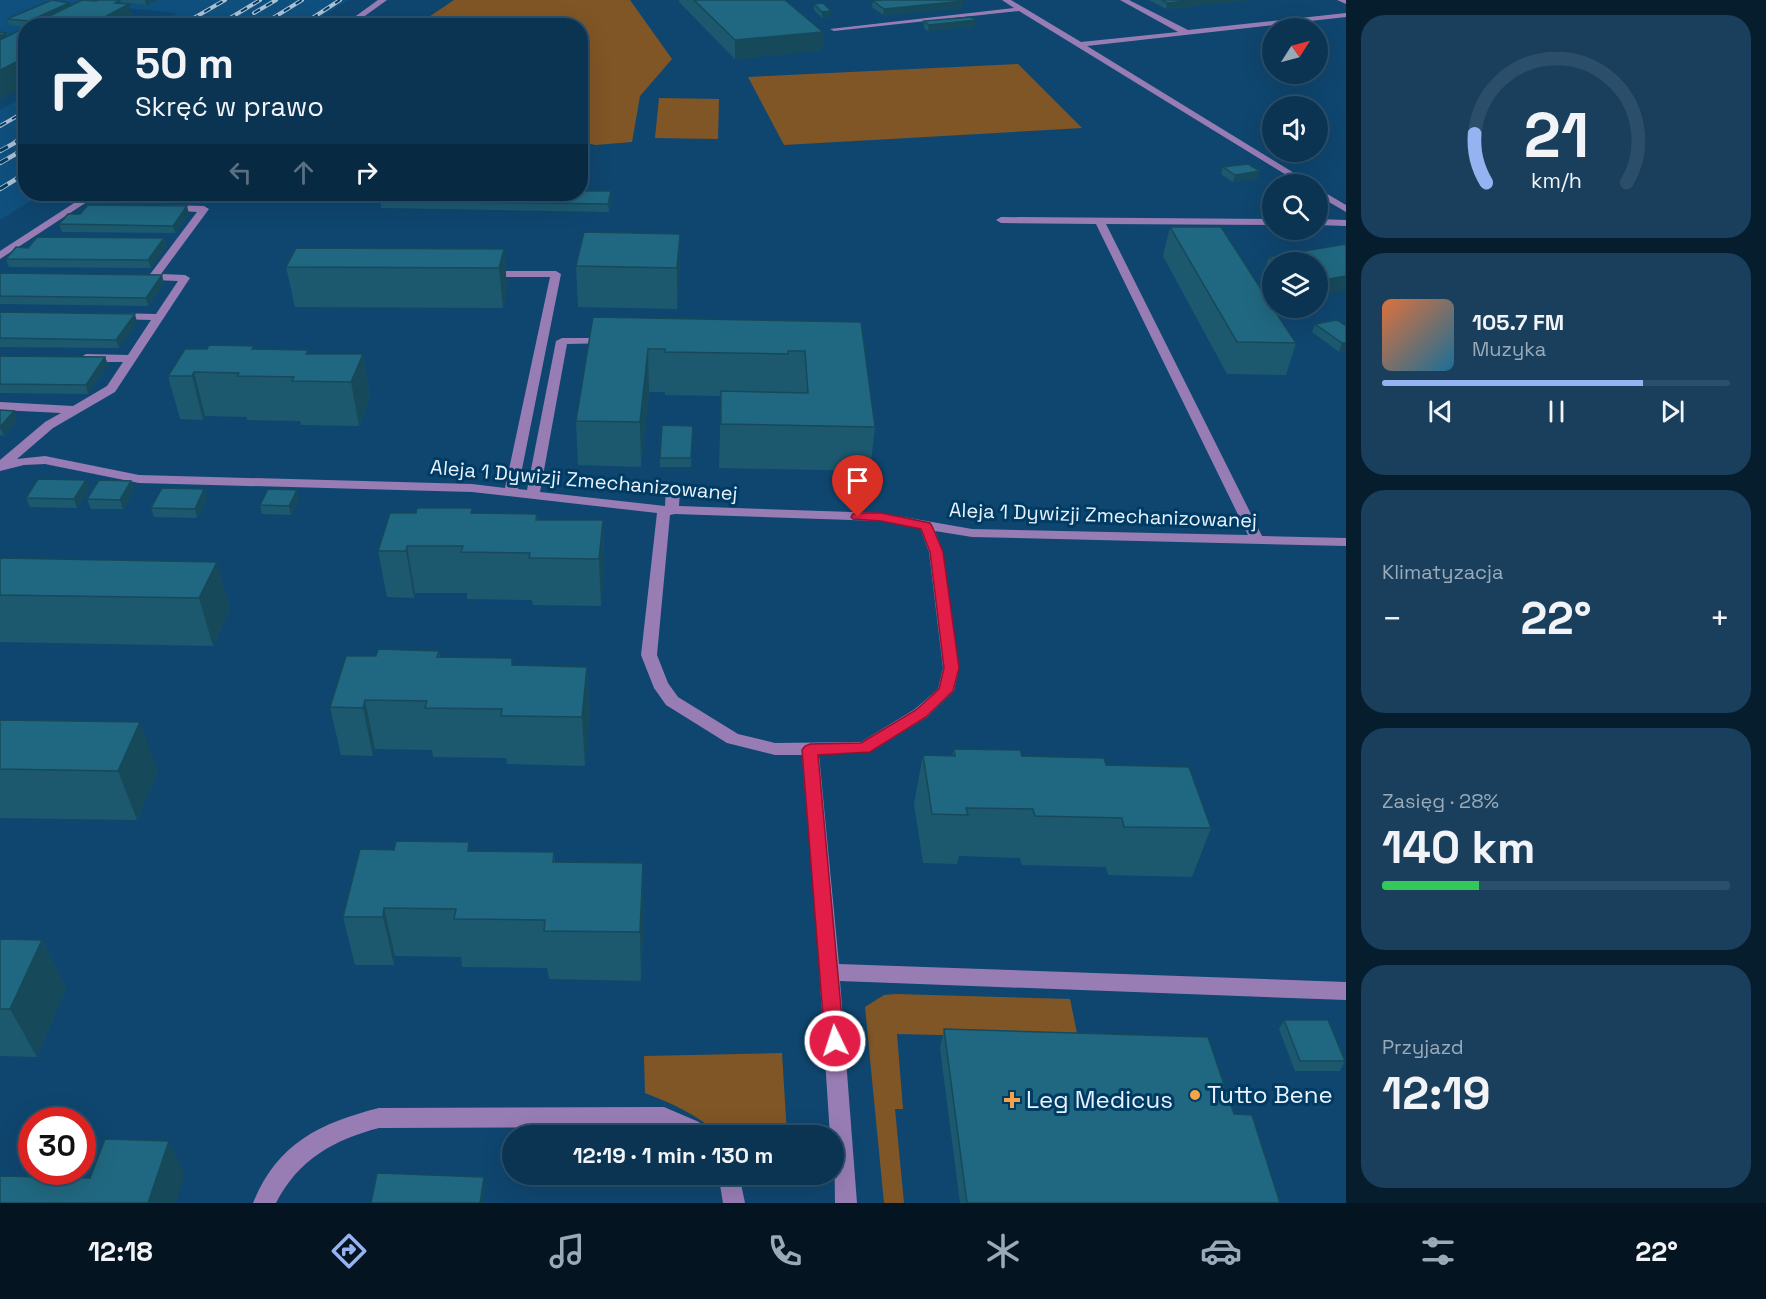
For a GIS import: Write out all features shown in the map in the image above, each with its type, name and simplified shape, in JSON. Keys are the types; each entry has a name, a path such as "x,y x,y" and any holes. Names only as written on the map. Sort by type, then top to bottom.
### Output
{"street":[{"path":"357,18 383,0"},
{"path":"1006,0 1291,174"},
{"path":"1124,0 1185,33"},
{"path":"1341,0 1346,2"},
{"path":"834,29 1021,9"},
{"path":"1078,45 1346,15"},
{"path":"1328,197 1346,208"},
{"path":"0,256 83,201"},
{"path":"0,467 38,433 111,389 185,278 147,277 173,242 204,209 156,208"},
{"path":"1001,220 1262,222"},
{"path":"1100,221 1258,541"},
{"path":"1328,222 1346,223"},
{"path":"472,274 556,274 511,492"},
{"path":"103,316 159,317"},
{"path":"533,495 562,341 620,342"},
{"path":"72,358 131,359"},
{"path":"0,406 75,410"},
{"name":"Aleja 1 Dywizji Zmechanizowanej","path":"0,467 24,461 45,460 139,479 472,488 668,511 881,517 972,533 1346,542"},
{"path":"673,488 649,655 660,684 672,701 733,739 775,749 864,748 921,713 946,691 951,668 936,552 926,526"},
{"path":"810,750 830,972 846,1203"},
{"path":"830,972 1346,991"},
{"path":"264,1203 283,1168 314,1142 345,1125 379,1118 664,1117 682,1125"},
{"path":"731,1185 734,1203"}],"shaded area":[{"path":"0,0 348,0 320,18 168,18 177,13 86,4 48,18 18,18 18,34 0,43"},
{"path":"454,0 630,0 672,59 640,96 632,142 595,145 588,143 588,18 427,18"},
{"path":"1018,64 1082,128 784,145 748,77"},
{"path":"659,98 719,99 718,139 655,138"},
{"path":"18,100 18,201 31,201 0,220 0,110"},
{"path":"884,995 1070,999 1078,1038 897,1034 903,1109 895,1109 904,1203 884,1203 865,1007"},
{"path":"782,1053 786,1125 707,1125 666,1101 645,1093 644,1056"},
{"path":"764,1185 789,1185 789,1187"}],"building":[{"path":"52,0 69,3 36,18 7,19"},
{"path":"82,0 120,0 115,3 129,4 103,18 45,18"},
{"path":"694,0 785,0 823,32 735,40"},
{"path":"1162,0 1195,0 1167,3"},
{"path":"873,1 963,1 884,9"},
{"path":"823,3 831,11 822,12 814,4"},
{"path":"971,17 976,20 929,25 924,21"},
{"path":"18,31 18,61 0,70 0,40"},
{"path":"1248,164 1260,171 1235,175 1223,167"},
{"path":"588,191 611,191 608,204 380,201 588,201"},
{"path":"88,205 187,206 173,226 59,224 68,214 80,214"},
{"path":"1170,227 1221,227 1262,291 1262,318 1280,318 1296,343 1237,342"},
{"path":"584,232 680,234 677,268 576,266"},
{"path":"37,237 164,238 148,260 6,259 16,247 28,248"},
{"path":"1346,244 1346,276 1328,279 1328,252 1299,252"},
{"path":"296,248 504,249 499,268 286,267"},
{"path":"0,273 162,275 146,298 0,296"},
{"path":"0,312 135,314 116,340 0,338"},
{"path":"593,317 861,322 875,427 721,424 721,391 808,393 805,351 788,351 788,354 665,352 665,349 648,349 640,422 576,421"},
{"path":"1337,320 1346,326 1346,343 1342,343 1315,324"},
{"path":"209,345 254,346 252,349 308,350 306,354 363,354 351,382 292,381 294,377 237,376 239,373 194,372 192,376 168,376 185,349 207,349"},
{"path":"0,356 105,357 86,385 0,384"},
{"path":"0,410 14,411 0,427"},
{"path":"662,425 693,426 691,458 660,458"},
{"path":"38,479 86,480 74,499 26,498"},
{"path":"99,480 131,481 120,500 87,499"},
{"path":"162,488 204,489 195,509 151,508"},
{"path":"268,489 297,490 289,506 260,505"},
{"path":"417,508 472,508 471,513 537,514 536,520 603,520 599,559 529,558 530,553 461,552 463,546 407,546 406,551 378,551 390,513 416,513"},
{"path":"0,558 217,562 199,598 0,595"},
{"path":"378,649 439,651 437,657 512,658 512,665 587,667 582,717 501,716 502,709 425,708 427,701 365,700 363,708 330,707 346,656 376,656"},
{"path":"0,720 140,722 118,771 0,769"},
{"path":"954,749 1020,750 1022,756 1104,758 1106,765 1189,767 1211,828 1124,827 1122,818 1035,816 1033,809 966,808 968,815 932,814 923,755 955,756"},
{"path":"396,841 469,842 468,851 554,852 553,862 643,863 640,932 544,931 545,920 454,919 456,909 384,908 383,917 343,917 360,849 394,850"},
{"path":"0,939 42,940 10,1009 0,1009"},
{"path":"1284,1020 1328,1020 1345,1061 1300,1061"},
{"path":"944,1029 1208,1037 1234,1114 1252,1115 1280,1203 967,1203"},
{"path":"105,1139 169,1141 148,1203 0,1203 0,1176 18,1176 18,1185 96,1185 96,1162"},
{"path":"377,1173 484,1177 480,1203 371,1203"}],"railway":[{"path":"194,18 225,0"},
{"path":"230,18 260,0"},
{"path":"254,13 276,0"},
{"path":"273,18 302,0"},
{"path":"312,18 340,0"},
{"path":"0,126 18,116"},
{"path":"0,151 18,141"},
{"path":"0,163 18,153"},
{"path":"0,189 18,178"}],"place":[{"name":"Tutto Bene","path":"1195,1095"},
{"name":"Leg Medicus","path":"1012,1100"}],"route":[{"path":"835,1041 810,750 864,748 921,713 946,691 951,668 936,552 926,526 881,517 858,517"}]}
